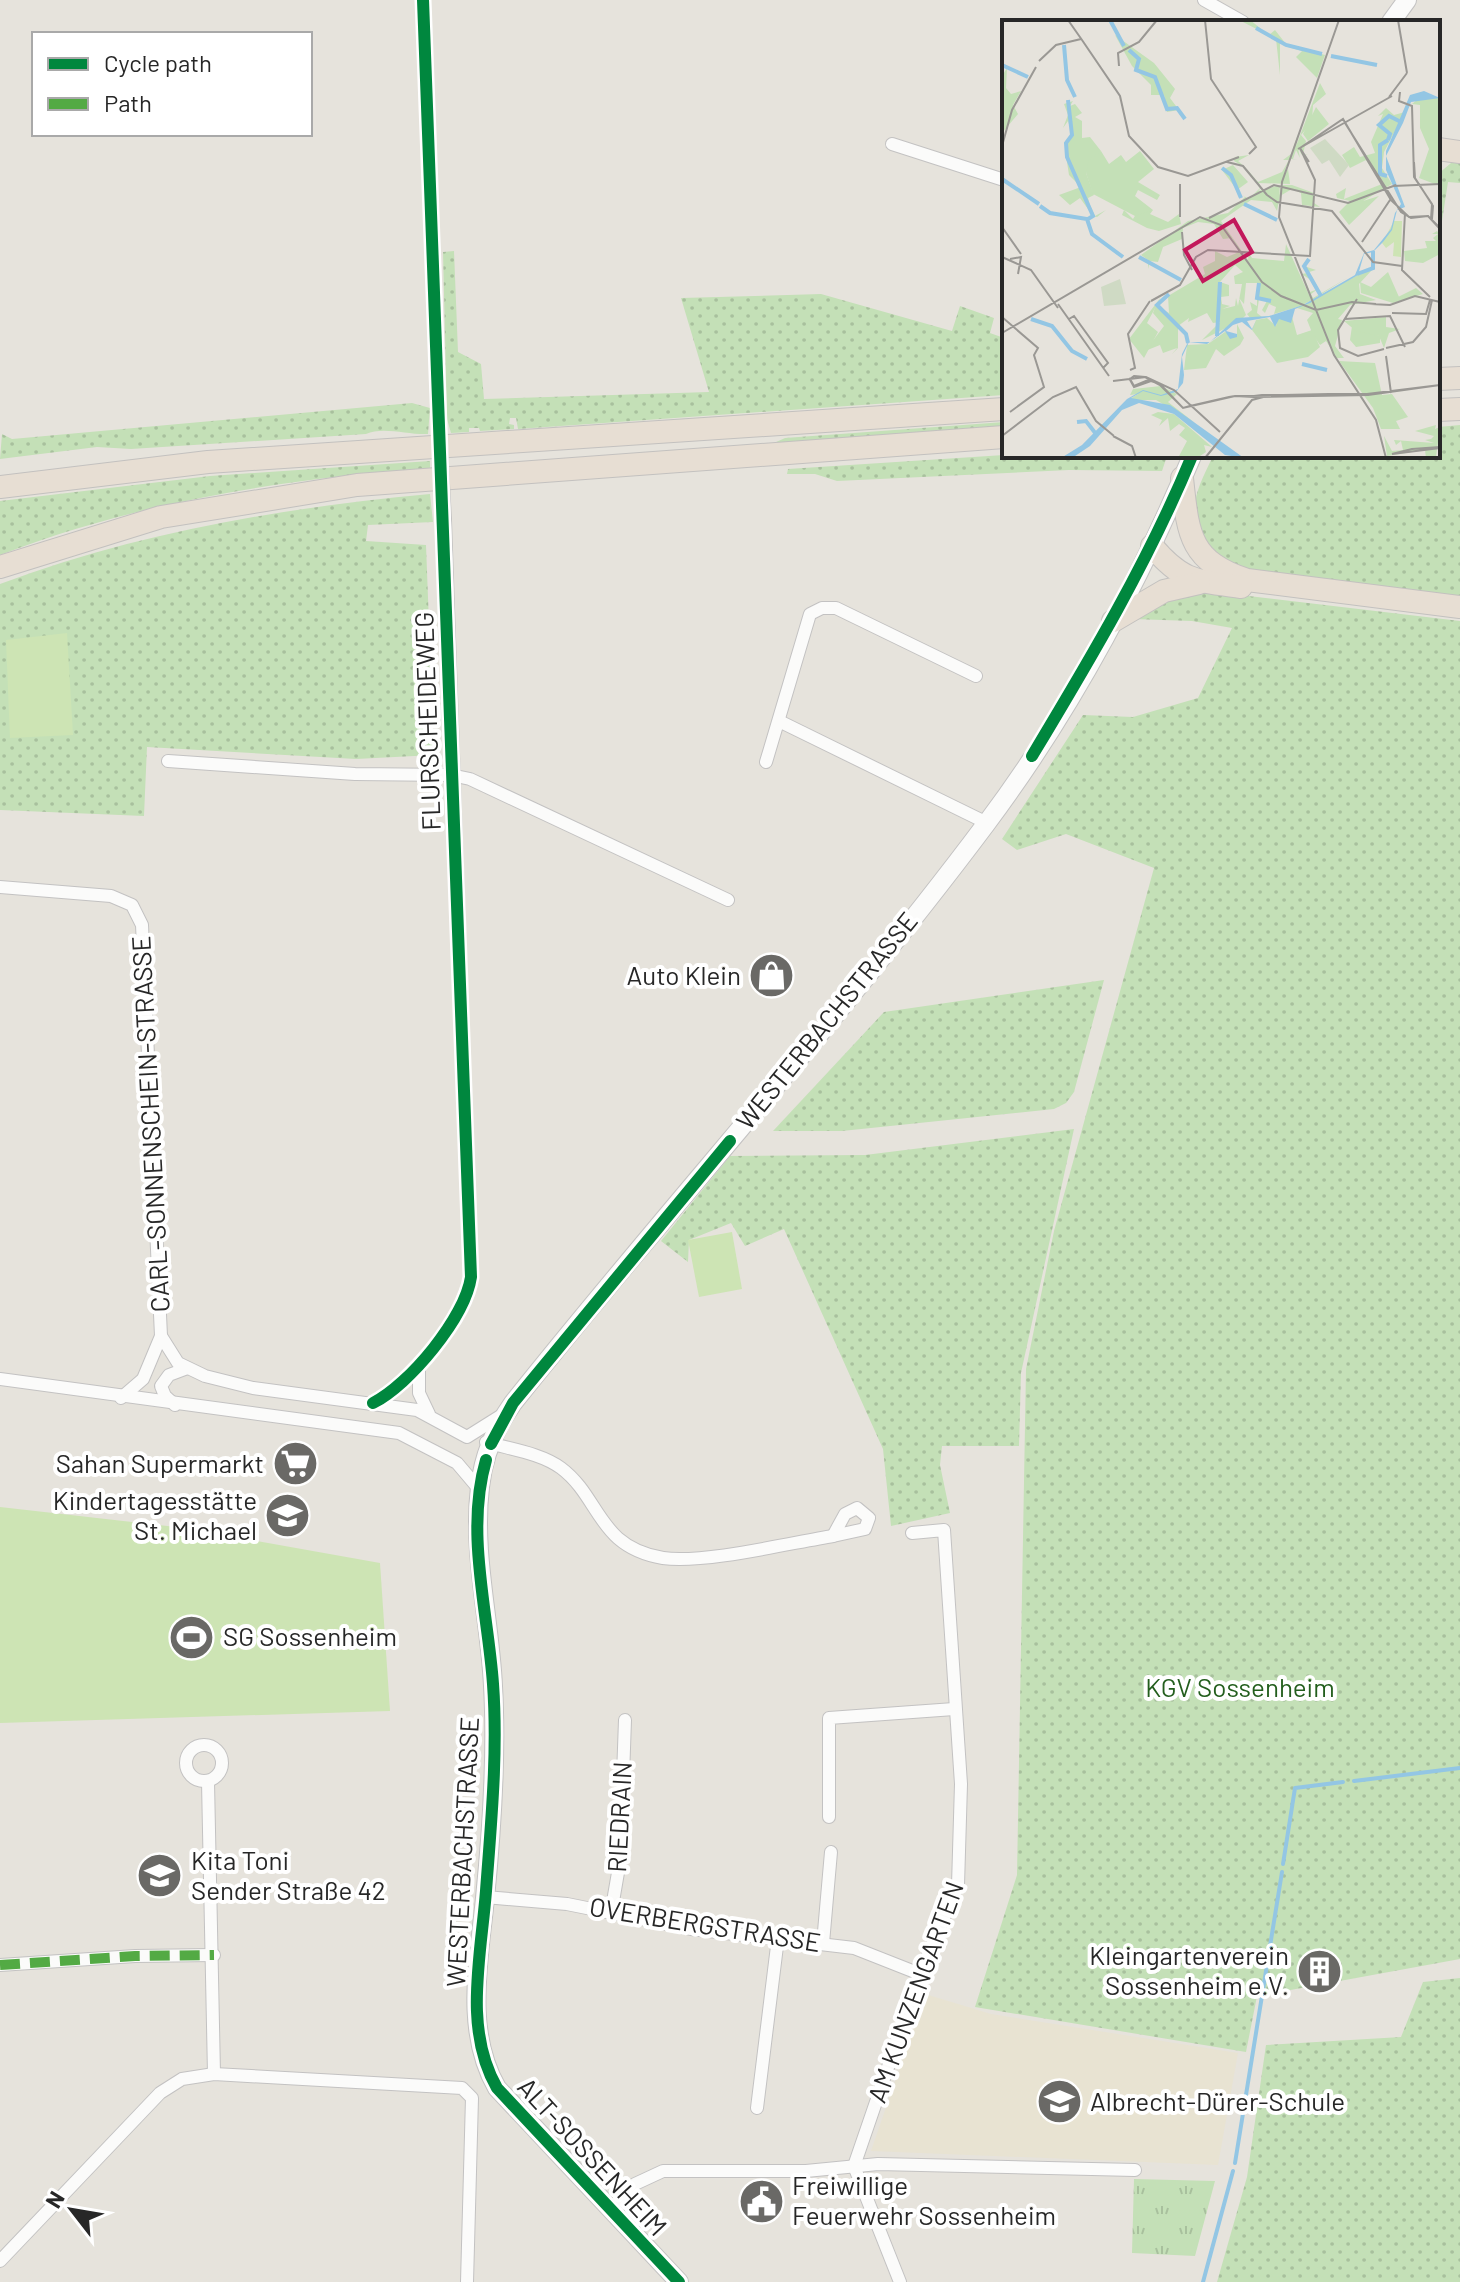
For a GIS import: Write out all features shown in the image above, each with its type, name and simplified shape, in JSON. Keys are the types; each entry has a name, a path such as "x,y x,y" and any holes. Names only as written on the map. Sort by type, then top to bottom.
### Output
{"highway":[{"path":"1440,149 1460,152"},
{"path":"1440,379 1460,378"},
{"path":"6,484 208,462 1002,409"},
{"path":"1440,410 1460,409"},
{"path":"0,567 161,517 357,485 1002,437"},
{"path":"1182,478 1186,520 1203,572"},
{"path":"1152,546 1174,571 1203,572 1460,616"},
{"path":"1113,621 1157,594 1203,572 1460,607"}],"main road":[{"path":"1392,20 1407,0"},
{"name":"WESTERBACHSTRASSE","path":"482,2055 477,1983 493,1789 493,1686 482,1587 479,1489 488,1452 506,1412 987,823 1113,621 1152,546 1191,458"},
{"name":"ALT-SOSSENHEIM","path":"482,2055 497,2088 679,2282"}],"street":[{"name":"FLURSCHEIDEWEG","path":"373,1403 401,1386 419,1365 465,1299 471,1277 451,775 445,520 423,0"},
{"path":"1204,0 1239,20"},
{"path":"892,144 1002,179"},
{"path":"766,762 781,722 810,614 822,608 836,608 976,676"},
{"path":"781,722 987,823"},
{"name":"FLURSCHEIDEWEG","path":"168,761 355,774 451,775 470,779 728,900"},
{"name":"CARL-SONNENSCHEIN-STRASSE","path":"0,887 123,899 138,913 142,925 161,1336 172,1357 185,1369"},
{"name":"CARL-SONNENSCHEIN-STRASSE","path":"121,1398 143,1379 161,1336"},
{"path":"419,1365 419,1393 429,1414"},
{"path":"175,1405 165,1396 161,1386 169,1375 185,1369 253,1388 373,1403 429,1414 488,1452"},
{"path":"0,1379 121,1398 399,1433 457,1463 479,1489"},
{"path":"467,1437 506,1412"},
{"path":"457,1463 488,1452 515,1451 557,1464 578,1486 605,1526 628,1544 652,1555 682,1559 833,1536"},
{"name":"AM KUNZENGARTEN","path":"854,2166 920,1974 958,1885 961,1784 944,1530 912,1533"},
{"path":"829,1817 829,1718 954,1709"},
{"name":"RIEDRAIN","path":"611,1913 620,1861 625,1720"},
{"path":"208,1782 214,1955 214,2074"},
{"path":"823,1943 831,1852"},
{"name":"OVERBERGSTRASSE","path":"485,1897 567,1904 691,1929 854,1948 920,1974"},
{"path":"757,2108 778,1938"},
{"path":"0,1965 135,1956 214,1955"},
{"path":"0,2261 160,2093 182,2079 214,2074 462,2088 467,2092 472,2098 467,2282"},
{"path":"610,2209 642,2179 663,2171 806,2171 854,2166 937,2164 1135,2170"},
{"path":"854,2166 900,2282"}],"shaded area":[{"name":"Albrecht-Dürer-Schule","path":"925,1994 991,2014 1238,2053 1218,2165 871,2151"}],"green space":[{"path":"1460,162 1460,183 1448,182 1440,234 1440,172 1451,163"},
{"path":"454,251 458,352 481,364 484,399 709,392 681,298 821,294 952,331 960,306 994,318 990,333 1002,337 1002,395 518,429 516,418 510,418 509,424 514,425 514,429 480,431 479,428 469,428 469,432 451,433 447,419 443,252"},
{"path":"412,403 430,408 428,434 380,431 131,449 97,447 0,459 2,434 12,439"},
{"path":"1002,422 1002,427 774,443 785,438"},
{"path":"1460,425 1460,603 1362,592 1280,578 1244,568 1217,556 1202,541 1195,517 1196,497 1212,458 1440,458 1440,427"},
{"path":"1002,455 1002,458 1166,458 1162,471 1069,470 837,481 815,474 787,474 788,469"},
{"path":"430,461 430,468 266,486 158,507 52,536 0,555 0,501 210,476"},
{"path":"430,494 433,522 368,525 366,541 426,545 434,755 356,759 147,747 144,816 0,810 0,584 158,536 266,515"},
{"name":"KGV Sossenheim","path":"1206,591 1460,621 1460,1959 1257,1996 1246,2052 975,2007 1017,1875 1026,1369 1054,1231 1154,868 1066,834 1017,850 1002,839 1083,715 1133,717 1198,698 1232,628 1192,621 1133,619 1145,607"},
{"path":"67,633 73,735 10,738 6,640"},
{"path":"1104,980 1074,1092 1066,1103 1054,1109 842,1131 773,1131 884,1012"},
{"path":"1074,1129 1021,1373 1019,1446 942,1446 940,1465 950,1513 891,1526 883,1449 784,1229 745,1246 731,1223 689,1240 688,1262 661,1241 730,1156 865,1155"},
{"path":"732,1232 742,1289 699,1297 688,1240"},
{"name":"SG Sossenheim","path":"0,1507 185,1528 380,1563 390,1711 0,1723"},
{"path":"1460,1978 1460,2282 1217,2282 1247,2177 1266,2045 1401,2037 1423,1982"},
{"path":"1134,2179 1215,2181 1195,2256 1132,2253"}],"waterway":[{"path":"1354,1781 1460,1768"},
{"path":"1283,1864 1295,1788 1343,1782"},
{"path":"1235,2163 1282,1872"},
{"path":"1203,2282 1233,2171"}],"marked path":[{"path":"0,1965 135,1956 214,1955"}],"cycle path":[{"path":"373,1403 403,1381 433,1349 458,1311 471,1277 423,0"},
{"path":"1032,756 1138,572 1191,458"},
{"path":"491,1444 513,1403 730,1141"},
{"path":"486,1460 480,1487 478,1544 493,1684 495,1736 492,1814 478,1966 480,2041 497,2088 679,2282"}],"place":[{"name":"Auto Klein","path":"772,976"},
{"name":"Sahan Supermarkt","path":"295,1464"},
{"name":"Kindertagesstätte St. Michael","path":"288,1516"},
{"name":"SG Sossenheim","path":"192,1637"},
{"name":"Kita Toni Sender Straße 42","path":"160,1876"},
{"name":"Kleingartenverein Sossenheim e.V.","path":"1320,1971"},
{"name":"Albrecht-Dürer-Schule","path":"1059,2102"},
{"name":"Freiwillige Feuerwehr Sossenheim","path":"761,2201"}]}
